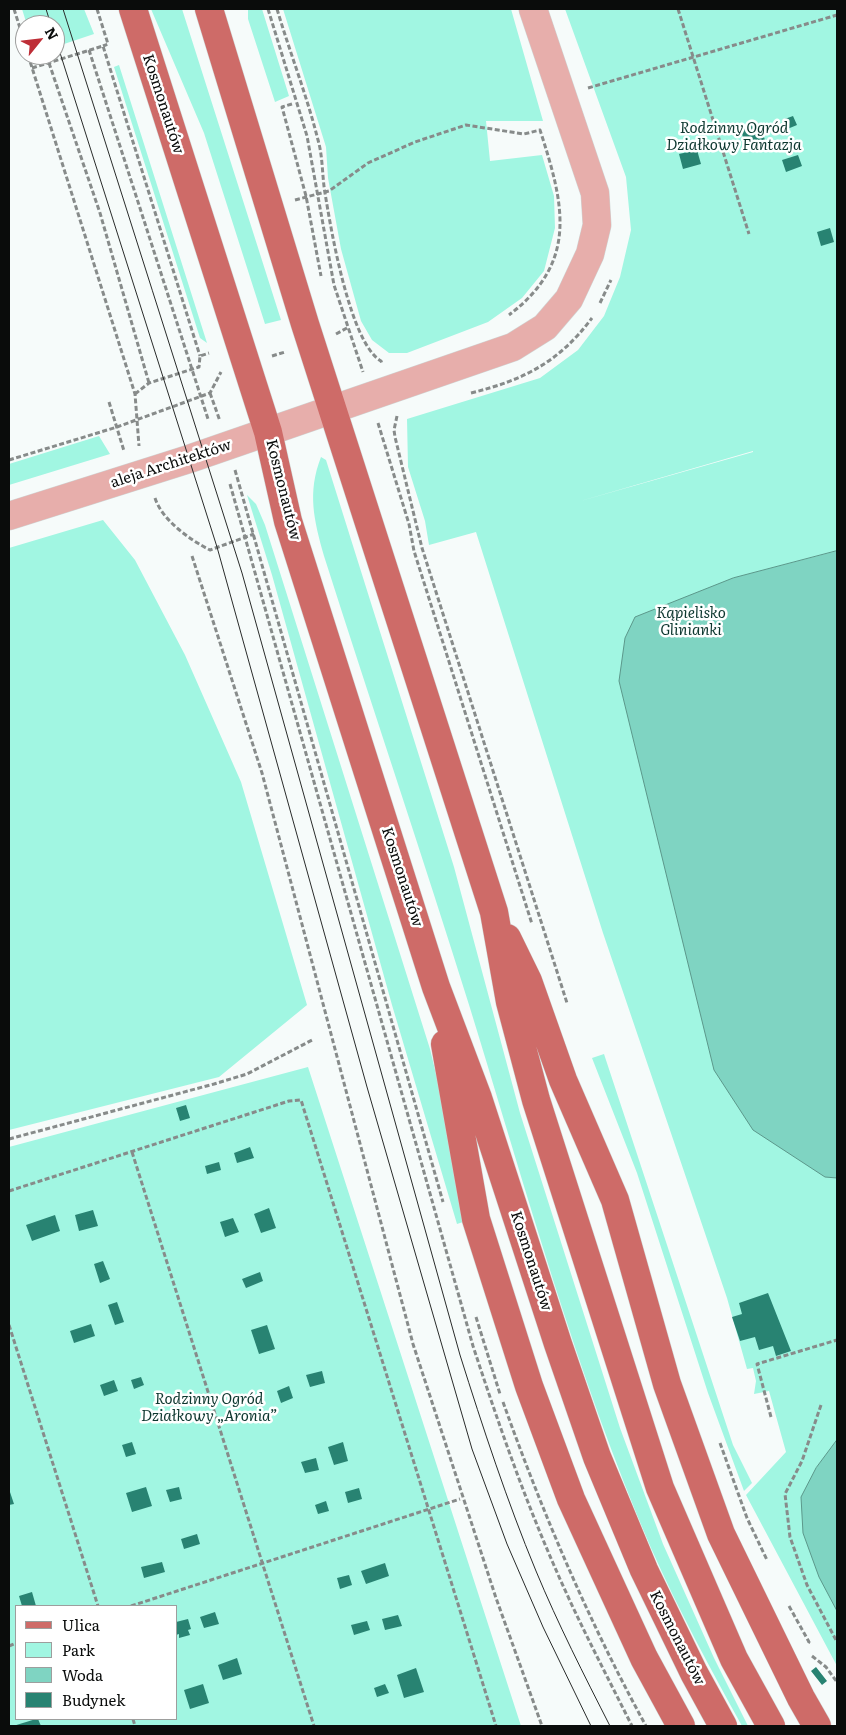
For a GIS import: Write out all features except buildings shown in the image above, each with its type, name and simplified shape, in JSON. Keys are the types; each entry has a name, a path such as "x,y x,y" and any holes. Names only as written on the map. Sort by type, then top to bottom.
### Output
{"main road":[{"name":"Kosmonautów","path":"133,9 268,432 288,521 436,987 478,1098 558,1344 597,1457 644,1570 694,1673 723,1726"},
{"path":"216,16 333,410 494,912 510,1002 539,1109 660,1488 734,1659 771,1726"},
{"path":"494,912 528,981 563,1080 615,1200 667,1384 721,1534 801,1698 817,1726"},
{"path":"436,987 476,1219 526,1376 571,1499 644,1658 681,1726"}],"street":[{"name":"aleja Architektów","path":"9,516 189,459 333,410 513,346 545,327 569,299 590,254 597,225 595,193 533,9"}],"path":[{"path":"65,58 108,44 96,9"},
{"path":"268,9 307,136 334,285 360,362"},
{"path":"277,9 304,100 319,142 325,192 342,279 350,309 372,356 386,362"},
{"path":"678,9 749,234"},
{"path":"582,90 837,15"},
{"path":"103,46 200,356 199,367 149,383 135,394"},
{"path":"89,50 208,419"},
{"path":"31,65 135,394 139,446"},
{"path":"32,68 42,65"},
{"path":"50,65 100,212 149,383"},
{"path":"292,104 282,107 323,284"},
{"path":"304,197 325,192 368,163 415,142 466,125 524,134 540,130 559,194 562,216 558,237 544,280 523,304 504,319"},
{"path":"332,336 347,328"},
{"path":"200,356 209,354"},
{"path":"381,361 383,369"},
{"path":"9,460 117,427 210,393 219,373"},
{"path":"109,402 124,451"},
{"path":"396,411 395,437 422,548 567,1005"},
{"path":"379,424 409,524 414,551 534,930"},
{"path":"230,484 473,1346 519,1481 552,1562 584,1633 632,1726"},
{"path":"240,487 445,1208"},
{"path":"156,502 170,520 192,540 210,550 254,534"},
{"path":"192,556 262,773 413,1344 496,1598 542,1726"},
{"path":"9,1139 247,1074 314,1039"},
{"path":"9,1191 289,1101 301,1100 496,1726"},
{"path":"132,1152 314,1726"},
{"path":"474,1311 496,1382 554,1538 594,1628 646,1726"},
{"path":"9,1325 98,1605"},
{"path":"770,1417 757,1364 837,1340"},
{"path":"822,1405 802,1461 785,1494 790,1537 807,1584 837,1642"},
{"path":"717,1435 747,1518 770,1568"},
{"path":"133,1605 460,1499"},
{"path":"787,1601 809,1642 807,1644"},
{"path":"810,1654 826,1667 837,1682"}],"green space":[{"path":"22,9 84,9 94,34 65,44 65,15 24,15"},
{"path":"151,9 182,9 281,320 265,324 204,133"},
{"path":"248,9 262,9 289,96 275,102 248,19"},
{"path":"283,9 511,9 543,121 486,121 490,161 542,155 554,196 555,228 544,271 522,298 488,322 407,353 389,353 372,340 361,321 341,249 328,178 326,147"},
{"path":"565,9 837,9 837,1666 746,1495 786,1452 769,1391 754,1394 756,1381 753,1368 747,1369 727,1298 603,933 476,532 429,545 425,521 408,467 407,419 540,378 578,350 604,316 620,277 631,230 626,177","holes":["753,451 753,452 577,502"]},
{"path":"119,65 207,343 200,338 114,67"},
{"path":"99,436 110,454 9,485 9,464"},
{"path":"321,457 326,460 454,867 520,1113 620,1428 663,1544 714,1658 748,1726 742,1726 661,1571 599,1416 553,1281 452,951 324,556 317,530 313,495"},
{"path":"247,495 256,504 265,525 430,1049 466,1221 457,1224 392,1005 272,575"},
{"path":"103,520 135,560 185,655 241,782 307,1005 219,1077 9,1130 9,548"},
{"path":"604,1054 733,1445 752,1483 744,1491 708,1393 637,1173 592,1058"},
{"name":"Rodzinny Ogród Działkowy „Aronia”","path":"308,1067 521,1726 9,1726 9,1147"}],"water":[{"path":"837,551 837,1178 825,1177 753,1130 714,1070 619,681 625,638 635,617 733,578"},
{"path":"837,1440 837,1611 819,1577 803,1533 801,1497 816,1468"}],"tram line":[{"path":"46,9 48,15"},
{"path":"63,9 242,573 460,1355 525,1545 562,1630 610,1726"},
{"path":"64,65 217,547 367,1087 472,1449 507,1544 543,1627 591,1726"}],"park label":[{"name":"Rodzinny Ogród Działkowy Fantazja","path":"734,138"},
{"name":"Kąpielisko Glinianki","path":"691,622"}]}
